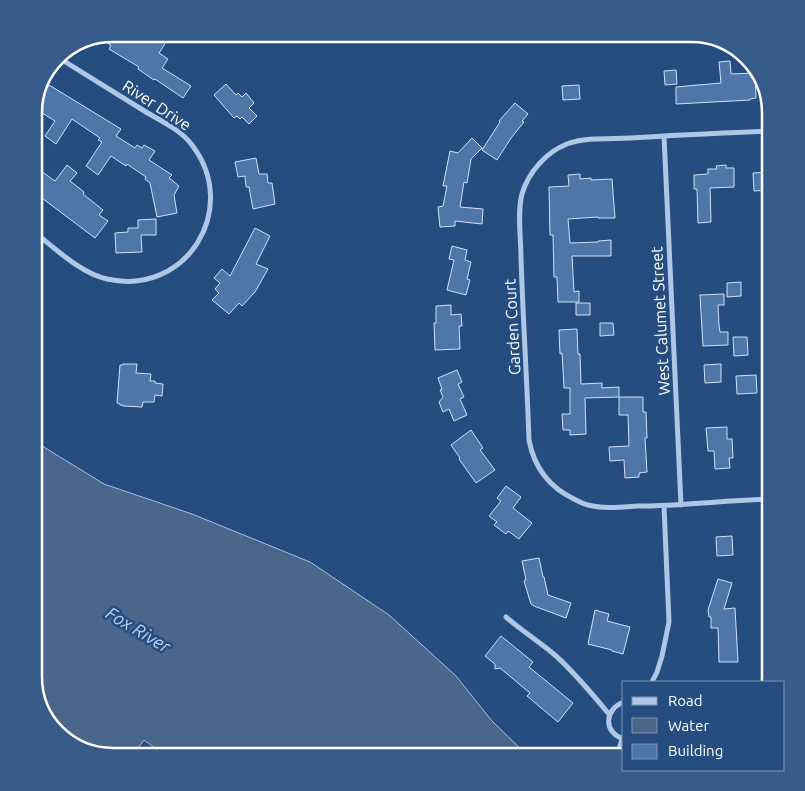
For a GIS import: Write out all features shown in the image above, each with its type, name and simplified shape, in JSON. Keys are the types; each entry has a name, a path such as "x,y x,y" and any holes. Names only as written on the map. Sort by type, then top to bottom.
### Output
{"street":[{"name":"River Drive","path":"43,239 72,262 95,276 117,281 140,280 161,274 179,264 188,256 203,233 209,215 210,186 208,177 201,159 191,144 173,128 65,62"},
{"name":"Garden Court","path":"762,131 575,142 560,148 536,167 525,187 520,207 529,440 536,463 544,476 564,494 586,505 601,507 664,506 762,499"},
{"name":"West Calumet Street","path":"664,136 681,505"},
{"path":"652,681 662,656 669,622 664,506"},
{"path":"506,617 569,668 609,714"},
{"path":"622,703 613,708 608,720 612,732 622,739"}],"water":[{"name":"Fox River","path":"42,446 104,484 192,514 310,562 389,615 456,676 492,721 520,748 155,748 144,740 139,747 140,748 99,747 86,743 70,734 60,724 48,705 42,678"}],"building":[{"path":"166,42 159,53 168,59 162,68 191,86 183,98 138,69 139,67 109,49 111,45 107,43"},
{"path":"730,61 731,74 750,73 755,83 756,98 750,100 676,104 676,87 721,83 719,62"},
{"path":"676,70 677,84 665,85 664,71"},
{"path":"226,84 236,95 238,93 242,97 246,93 254,103 249,108 257,116 249,124 242,117 240,119 237,116 234,118 214,95"},
{"path":"579,85 580,99 563,100 562,86"},
{"path":"49,86 121,129 116,136 135,148 137,145 142,148 144,145 155,151 149,160 172,175 169,178 179,186 174,195 177,213 157,217 150,183 145,179 146,177 127,164 126,166 111,156 98,175 86,166 102,142 98,140 100,138 72,119 56,144 45,136 55,121 43,114 45,95"},
{"path":"515,103 528,114 497,160 482,150 499,121"},
{"path":"472,138 482,148 471,159 467,183 464,182 460,207 483,209 482,224 455,221 455,226 440,227 438,207 443,206 447,186 443,186 450,151 458,153"},
{"path":"256,158 259,174 267,174 268,183 272,183 275,204 253,209 249,187 246,187 245,176 238,177 235,162"},
{"path":"67,165 77,173 70,181 103,210 99,215 108,221 95,238 43,199 43,172 55,181"},
{"path":"726,165 726,168 734,168 734,187 710,188 711,222 698,223 697,189 694,189 694,175 708,174 708,169 717,169 716,166"},
{"path":"762,172 762,190 754,191 753,173"},
{"path":"580,174 580,179 612,179 615,218 568,219 570,243 611,240 611,256 572,256 574,292 579,291 579,302 558,302 557,277 554,277 553,235 550,235 549,187 569,186 568,175"},
{"path":"156,219 156,235 141,235 142,252 116,253 115,233 128,232 128,228 138,228 138,220"},
{"path":"255,228 270,236 256,264 268,269 255,292 242,306 239,303 229,314 212,300 219,293 215,289 220,283 214,278 222,269 230,276"},
{"path":"452,246 467,250 465,260 471,262 467,279 470,280 466,295 447,290 454,260 449,259"},
{"path":"741,282 741,296 727,297 727,283"},
{"path":"724,294 724,305 718,305 719,325 720,332 728,332 728,345 703,346 700,295"},
{"path":"576,303 590,303 590,315 576,315"},
{"path":"451,305 451,315 461,314 462,326 459,326 460,349 435,350 434,323 436,323 436,306"},
{"path":"600,323 613,323 614,335 600,336"},
{"path":"577,329 581,384 602,383 602,388 619,387 619,397 585,398 586,434 570,435 570,430 563,430 562,414 570,414 570,388 564,388 559,330"},
{"path":"733,337 747,337 748,355 734,356"},
{"path":"137,364 136,373 151,374 150,381 163,384 162,396 155,395 154,402 143,402 142,407 123,406 117,403 120,365"},
{"path":"721,364 721,382 705,383 704,365"},
{"path":"457,370 462,382 458,384 464,397 460,399 467,415 454,421 449,409 443,412 439,402 443,397 438,378"},
{"path":"756,375 757,393 737,394 736,376"},
{"path":"619,397 643,397 643,412 646,412 647,472 639,473 639,477 625,478 624,460 610,461 609,447 629,446 628,415 619,415"},
{"path":"727,427 727,439 732,439 733,458 729,458 730,468 715,469 714,451 708,451 706,428"},
{"path":"471,430 483,448 480,450 495,470 476,483 451,445"},
{"path":"506,486 521,497 513,508 532,523 519,539 508,531 506,534 494,525 497,522 489,516 501,501 497,498"},
{"path":"732,536 733,555 717,556 716,537"},
{"path":"539,558 548,595 571,603 566,618 531,604 524,581 526,580 522,561"},
{"path":"718,579 732,583 724,609 735,608 738,662 719,662 718,628 711,628 711,617 709,617 708,610"},
{"path":"595,610 609,614 607,621 630,627 623,654 588,644"},
{"path":"501,636 533,662 529,667 573,703 558,722 527,696 530,693 500,668 495,669 495,664 485,656"}]}
